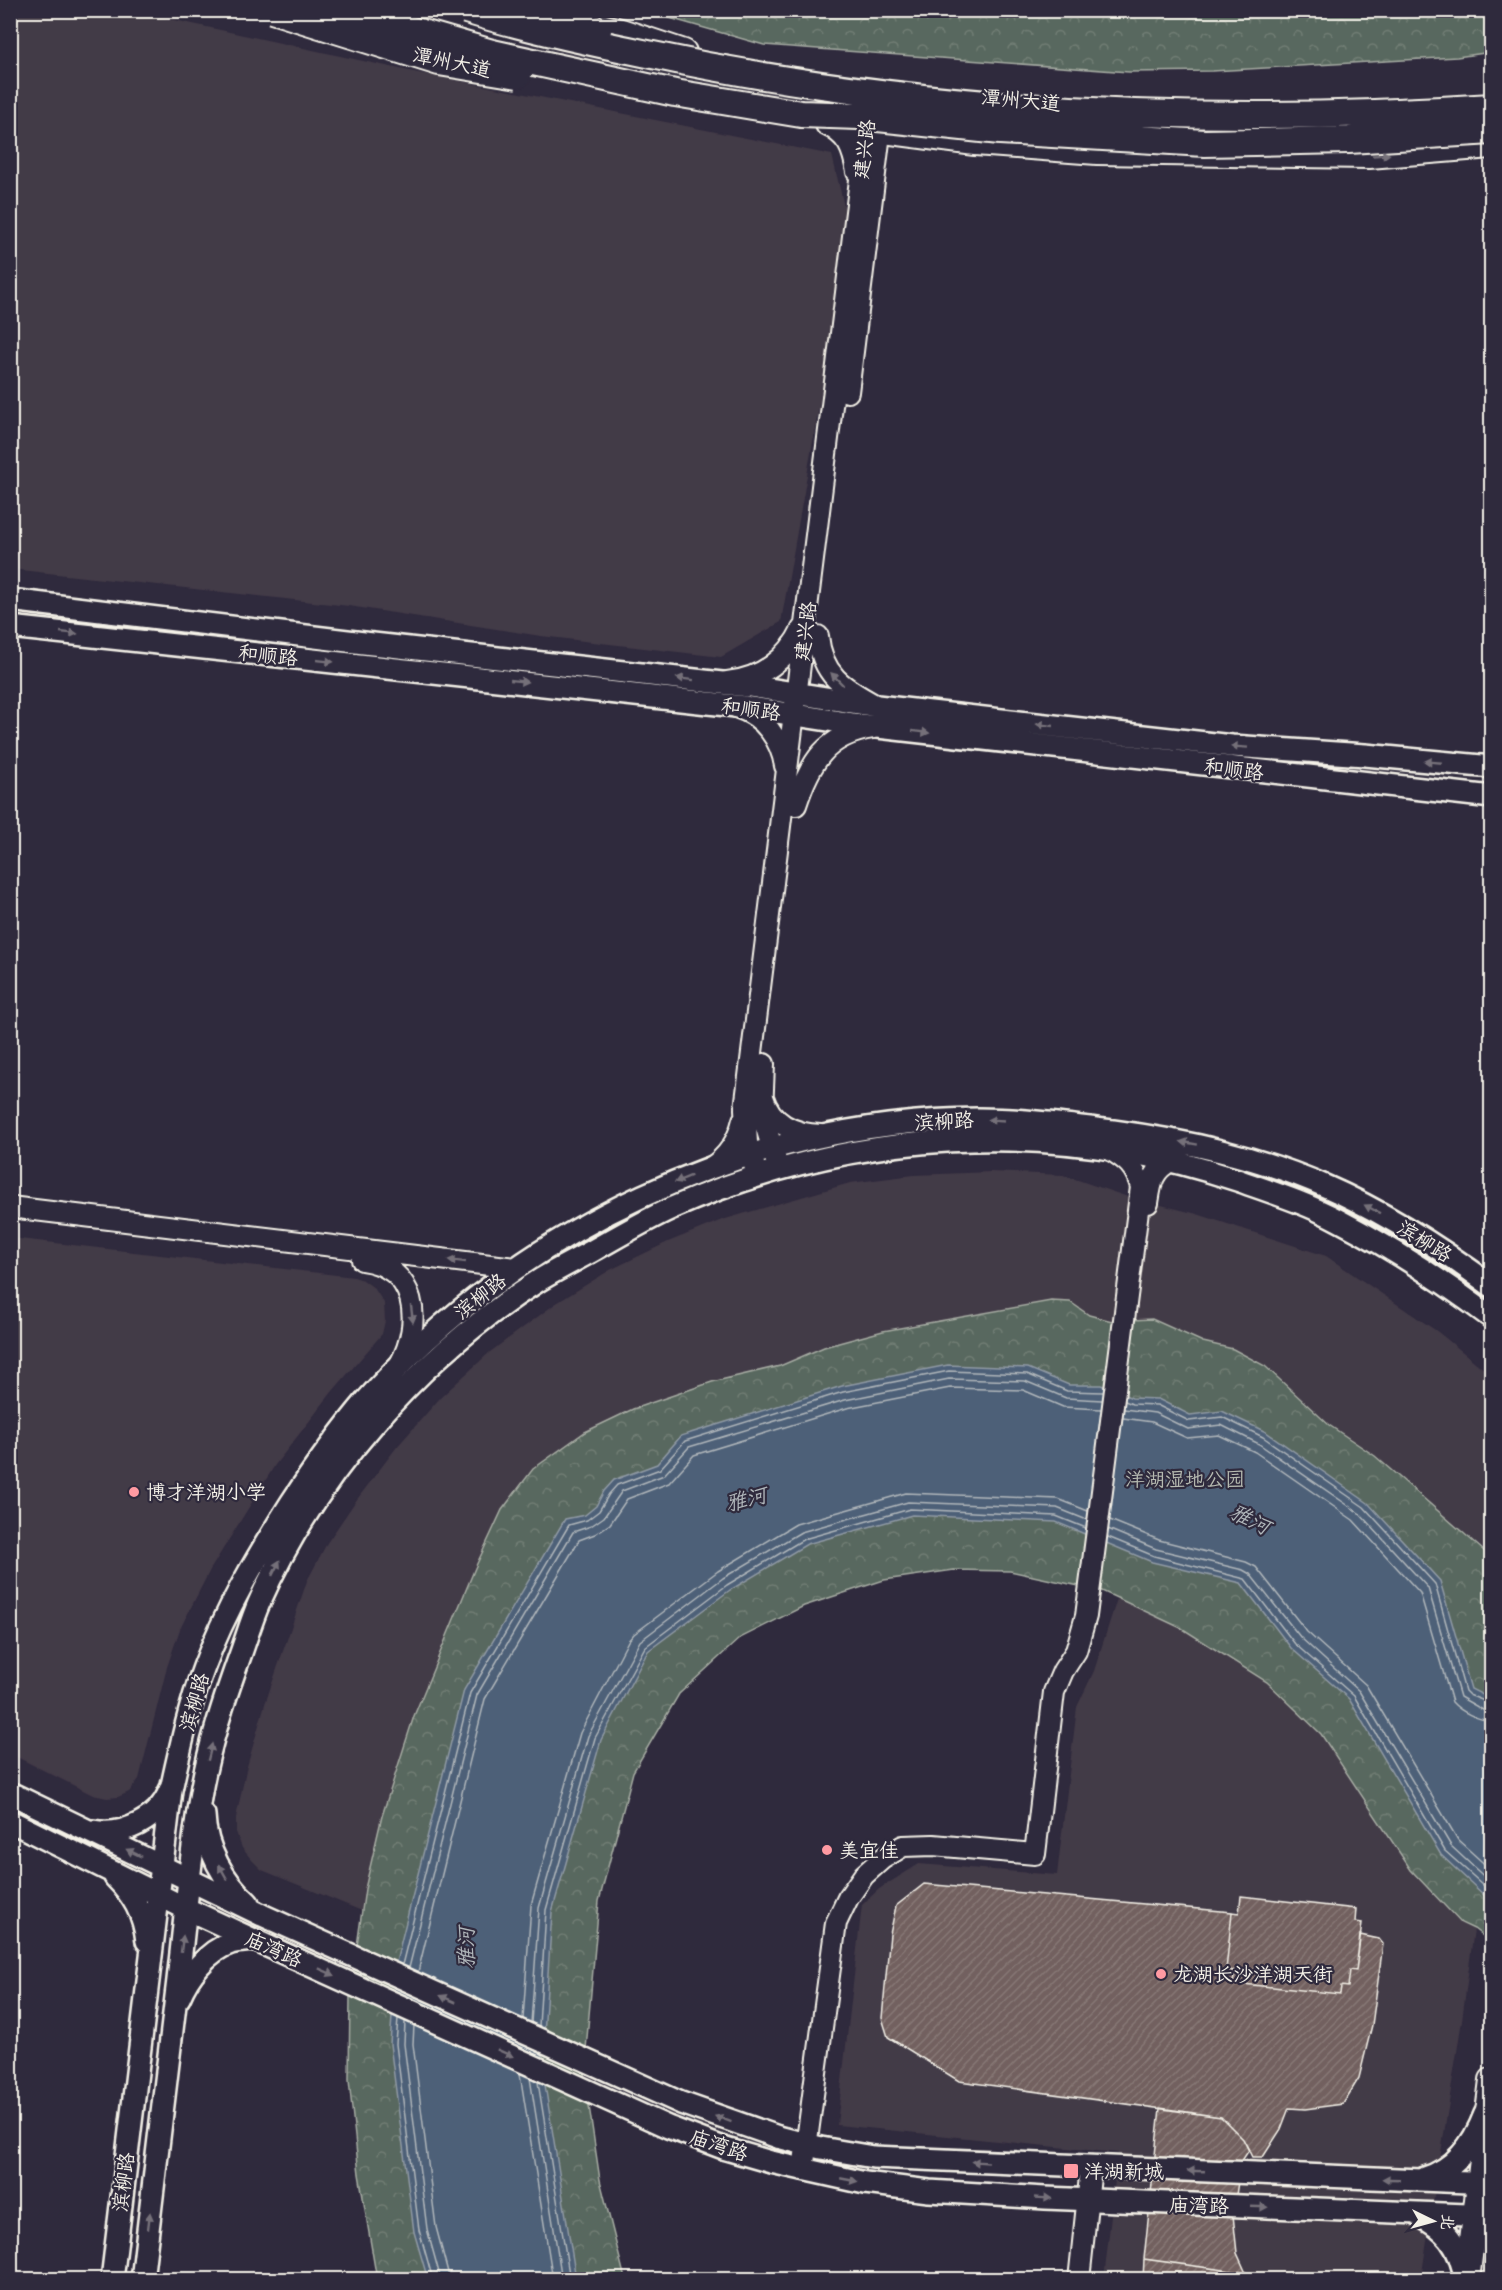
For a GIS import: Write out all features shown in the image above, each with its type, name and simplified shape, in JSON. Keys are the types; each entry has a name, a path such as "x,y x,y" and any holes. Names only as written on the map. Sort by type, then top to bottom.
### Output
{"highway":[{"name":"潭州大道","path":"272,10 439,62 551,80 675,93"},
{"name":"潭州大道","path":"342,10 492,53 675,93 801,114 859,116 1000,131 1194,142 1348,140 1491,131"},
{"name":"潭州大道","path":"466,10 496,20 720,70 871,92 1036,109 1252,116 1382,114 1491,107"},
{"name":"潭州大道","path":"546,10 682,62"}],"main road":[{"name":"潭州大道","path":"308,10 395,37 472,56 715,105 873,130 975,143 1097,152 1369,156 1491,146"},
{"name":"潭州大道","path":"538,10 621,31 718,64 879,86 1040,103 1192,109 1403,106 1491,100"},
{"name":"和顺路","path":"10,600 353,642 714,682 802,706"},
{"name":"和顺路","path":"10,627 724,704 802,706 1491,797"},
{"name":"和顺路","path":"879,717 1491,767"},
{"name":"滨柳路","path":"142,2280 202,1786 223,1703 258,1606 284,1552 317,1497 391,1404 434,1361 537,1281 667,1210 757,1175 775,1159 836,1134 911,1123 980,1119 1054,1123 1196,1144 1285,1169 1328,1187 1437,1246 1487,1280"},
{"name":"滨柳路","path":"112,2280 174,1778 188,1718 204,1665 235,1599 271,1536 313,1470 365,1403 416,1349 515,1268 579,1229 644,1195 710,1168 751,1155 775,1159 825,1156 883,1146 933,1141 1026,1140 1108,1149 1171,1161 1206,1170 1332,1216 1394,1250 1491,1318"},
{"path":"85,1829 105,1833 122,1831 141,1822 158,1810 166,1799 174,1778"},
{"path":"202,1786 204,1820 211,1847 221,1870 236,1892 262,1915"},
{"name":"庙湾路","path":"10,1793 262,1915 681,2103 778,2137 873,2157 1485,2183"},
{"name":"庙湾路","path":"10,1821 187,1909 668,2127 726,2149 771,2162 865,2183 929,2191 1483,2216"},
{"path":"84,1857 115,1877 131,1893 141,1913 147,1936 149,1974"},
{"path":"175,2010 183,1988 195,1970 211,1953 230,1944 255,1940"},
{"path":"1466,2280 1483,2216 1491,2080"},
{"path":"1419,2180 1434,2176 1459,2158 1476,2135 1488,2108"},
{"path":"1415,2214 1441,2228 1449,2236 1458,2248 1466,2280"}],"street":[{"name":"建兴路","path":"757,1175 747,1143 745,1109 786,787 802,706 808,606 858,195 873,130 879,86"},
{"path":"821,122 837,130 847,139 854,155 858,195"},
{"path":"775,1159 762,1114 762,1091 796,805 802,706 818,636 875,175 873,130"},
{"path":"875,175 883,158 894,146 907,139 922,136"},
{"path":"714,682 747,678 775,664 795,644 802,630 808,606"},
{"path":"796,805 803,783 823,751 834,741 879,717 832,675 820,654 818,636"},
{"path":"724,704 750,714 769,729 783,755 786,787"},
{"path":"762,1091 766,1106 772,1115 792,1130 818,1135 836,1134"},
{"path":"710,1168 719,1163 732,1149 745,1109"},
{"path":"1108,1149 1126,1160 1137,1172 1145,1187"},
{"path":"807,2171 843,1925 852,1902 868,1881 886,1864 905,1853 934,1852 1042,1862 1060,1704 1075,1663 1086,1616 1145,1187 1157,1170 1171,1161"},
{"path":"10,1207 515,1268"},
{"path":"10,1217 369,1261 385,1265 397,1273 405,1284 414,1321 412,1337 398,1368"},
{"path":"1089,2280 1096,2168"},
{"path":"1079,2280 1093,2200"}],"shaded area":[{"path":"11,11 133,11 409,71 832,155 850,232 781,622 721,657 541,636 349,606 11,569"},
{"path":"991,1172 1063,1175 1125,1196 1197,1214 1326,1256 1438,1332 1491,1375 1492,1483 1483,1549 1375,1456 1329,1425 1298,1398 1233,1349 1203,1342 1152,1319 1112,1321 1089,1315 1070,1302 1051,1301 883,1331 824,1347 780,1366 712,1382 633,1409 585,1432 533,1469 502,1510 475,1568 414,1716 382,1816 362,1911 262,1870 251,1859 242,1848 236,1832 236,1818 246,1770 265,1704 307,1581 327,1543 355,1502 396,1448 440,1398 490,1352 555,1304 610,1270 668,1242 722,1220 850,1183 914,1175"},
{"name":"博才洋湖小学","path":"11,1238 354,1277 374,1288 384,1303 385,1321 382,1334 332,1392 275,1465 210,1570 180,1629 167,1667 139,1779 129,1792 118,1797 107,1798 93,1795 11,1754"},
{"name":"龙湖长沙洋湖天街","path":"1117,1599 1183,1629 1267,1682 1321,1734 1411,1870 1461,1923 1474,1929 1421,2279 1104,2279 1118,2153 837,2125 862,1905 879,1889 919,1864 1057,1875 1077,1707 1094,1671"}],"green space":[{"path":"1491,10 1491,52 1457,57 1212,71 1129,72 764,45 645,11"},
{"name":"洋湖湿地公园","path":"1051,1301 1070,1302 1089,1315 1112,1321 1152,1319 1203,1342 1233,1349 1265,1366 1329,1425 1375,1456 1491,1557 1491,1942 1474,1929 1461,1923 1411,1870 1321,1734 1267,1682 1183,1629 1102,1591 1010,1571 954,1570 884,1580 804,1606 740,1638 679,1694 633,1772 599,1901 584,2072 600,2180 625,2279 377,2280 359,2174 349,2080 350,1996 365,1889 382,1816 414,1716 475,1568 502,1510 533,1469 585,1432 633,1409 712,1382 780,1366 824,1347 883,1331"}],"water":[{"name":"洋湖湿地公园","path":"948,1365 1028,1368 1069,1385 1101,1385 1132,1398 1158,1399 1190,1415 1222,1411 1266,1432 1368,1503 1440,1581 1471,1689 1491,1699 1491,1900 1441,1855 1349,1699 1291,1648 1241,1583 1152,1562 1056,1522 912,1515 807,1544 730,1590 648,1651 601,1740 552,1912 542,2066 576,2279 428,2280 414,2232 390,2044 396,1962 464,1690 565,1519 585,1515 596,1506 604,1491 614,1480 657,1464 681,1436 842,1386"}],"building":[{"path":"924,1884 1232,1912 1226,1970 1235,1971 1233,1983 1340,1994 1341,1986 1348,1987 1350,1970 1356,1971 1360,1935 1379,1939 1383,1944 1372,2025 1359,2078 1343,2104 1305,2109 1289,2108 1281,2129 1263,2157 1252,2157 1243,2139 1221,2117 959,2081 888,2037 882,2018 890,1934 896,1906"},
{"path":"1241,1896 1356,1909 1355,1922 1362,1923 1356,1971 1350,1970 1348,1987 1341,1986 1340,1994 1233,1983 1235,1971 1226,1970 1232,1912 1239,1913"},
{"path":"1160,2108 1221,2117 1243,2139 1249,2150 1241,2162 1233,2215 1237,2253 1246,2273 1144,2259"},
{"path":"1144,2259 1246,2273 1253,2280 1143,2280"}],"place":[{"name":"博才洋湖小学","path":"134,1492"},
{"name":"美宜佳","path":"827,1850"},
{"name":"龙湖长沙洋湖天街","path":"1161,1974"},
{"name":"洋湖新城","path":"1071,2171"}],"water label":[{"name":"雅河","path":"746,1499"},
{"name":"雅河","path":"1250,1519"},
{"name":"雅河","path":"466,1948"}]}
